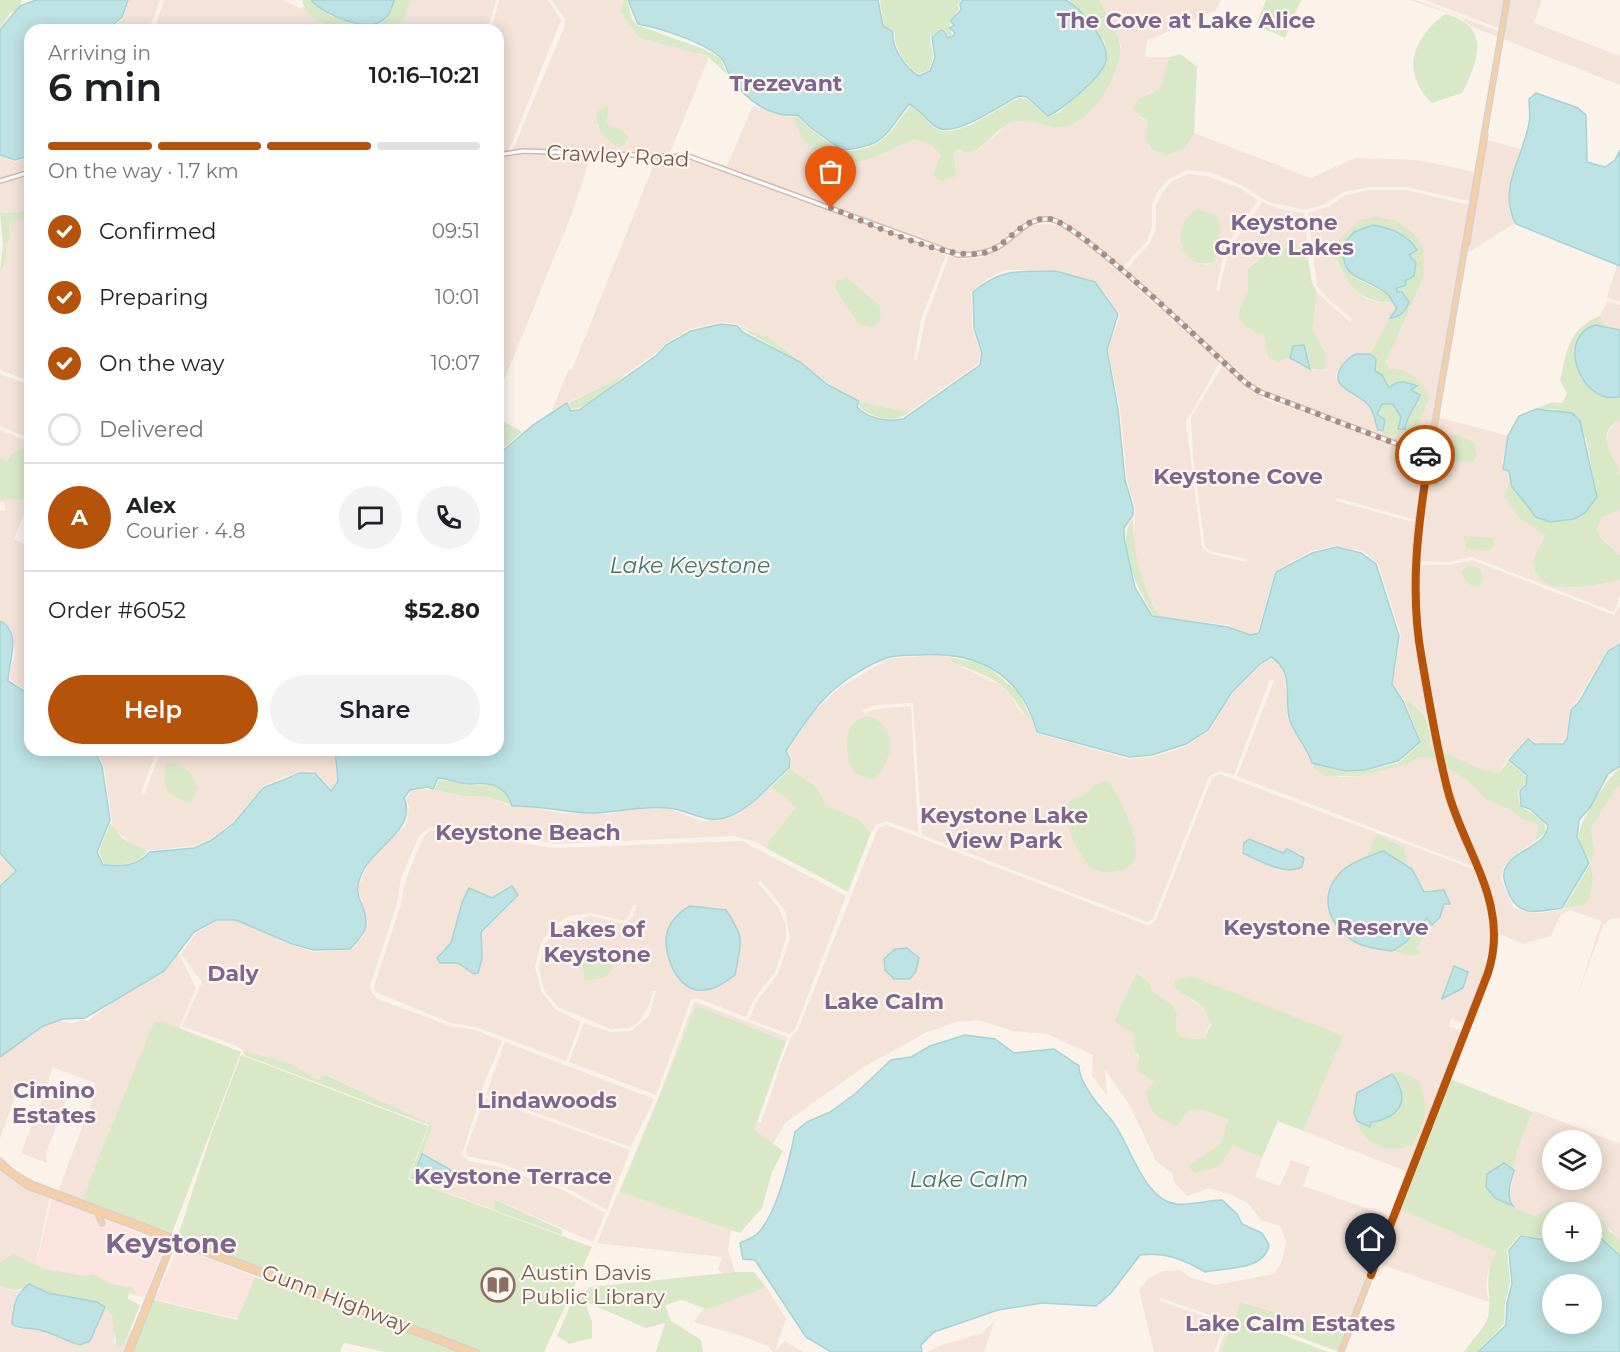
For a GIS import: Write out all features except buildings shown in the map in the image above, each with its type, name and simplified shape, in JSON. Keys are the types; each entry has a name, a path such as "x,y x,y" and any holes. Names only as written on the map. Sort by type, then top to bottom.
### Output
{"main road":[{"path":"1341,1352 1493,952 1495,929 1491,903 1459,825 1441,757 1422,659 1414,587 1417,533 1429,456 1507,0"},
{"name":"Gunn Highway","path":"0,1161 28,1182 467,1352"},
{"name":"Gunn Highway","path":"0,1166 27,1186 476,1352"},
{"path":"97,1212 102,1223"},
{"path":"164,1238 168,1248"},
{"path":"129,1352 173,1240"},
{"path":"129,1352 173,1240"}],"street":[{"name":"Crawley Road","path":"504,154 523,151 691,158 958,255 987,252 1000,246 1028,224 1049,219 1058,221 1073,230 1122,271 1246,383 1260,392 1429,456"},
{"path":"0,181 24,174"}],"shaded area":[{"path":"129,0 160,0 151,24 117,24 123,18"},
{"path":"164,0 282,0 302,9 303,6 318,20 329,24 158,24 156,23"},
{"path":"411,0 496,1 489,24 402,24"},
{"path":"499,0 548,0 561,20 509,150 504,152 504,24 493,24"},
{"path":"552,0 624,0 620,12 640,38 687,48 709,57 669,155 513,150 565,25 565,19","holes":["609,108 607,122 611,127 609,143 596,125"]},
{"path":"1100,0 1221,0 1216,10 1147,41 1145,57 1169,57 1161,89 1148,93 1141,118 1148,122 1148,146 1158,153 1168,156 1184,148 1194,133 1311,178 1355,158 1418,160 1474,172 1469,201 1406,187 1368,187 1344,192 1325,204 1306,210 1268,202 1242,185 1209,172 1187,170 1169,179 1158,191 1152,204 1152,227 1147,241 1122,268 1079,233 1059,220 1048,217 1027,222 999,244 986,250 958,253 693,156 727,166 753,106 792,117 804,142 828,158 851,163 868,160 915,139 932,146 941,154 940,163 956,176 954,152 980,149 1009,123 1028,119 1042,124 1099,102 1115,74 1121,45"},
{"path":"1410,0 1416,0 1500,32 1499,37 1472,27 1460,17"},
{"path":"1426,0 1505,0 1501,29 1436,4"},
{"path":"1509,0 1542,0 1534,23 1620,56 1620,85 1503,39"},
{"path":"1487,140 1520,149 1511,181 1509,211 1515,223 1469,252 1466,251"},
{"path":"523,153 653,157 590,159 573,211 504,380 504,156"},
{"path":"0,156 15,162 24,160 24,172 0,179"},
{"path":"656,159 691,159 719,168 946,255 921,319 914,359 917,360 925,320 949,256 964,259 984,257 1029,225 1051,224 1072,231 1220,362 1186,422 1202,547 1210,554 1246,562 1247,559 1211,551 1205,547 1193,457 1191,417 1223,365 1263,398 1427,457 1416,520 1337,498 1336,501 1416,523 1413,562 1414,605 1420,659 1438,750 1430,747 1430,729 1426,716 1417,706 1405,701 1393,683 1401,635 1378,563 1362,551 1336,546 1311,551 1275,571 1258,632 1251,634 1228,625 1161,617 1141,580 1134,548 1135,507 1127,480 1120,408 1108,350 1120,314 1096,281 1056,270 1005,270 987,279 971,292 972,328 981,353 978,364 909,412 865,404 829,384 772,339 737,324 721,322 690,329 665,344 656,353 621,377 552,410 569,369 572,370"},
{"path":"1188,174 1207,176 1240,188 1258,200 1225,248 1216,290 1219,291 1229,250 1262,202 1280,209 1304,213 1309,263 1301,247 1267,253 1248,267 1248,291 1240,307 1264,333 1268,357 1277,362 1290,358 1314,370 1326,353 1313,330 1317,292 1350,322 1352,319 1326,297 1317,286 1308,213 1328,207 1346,195 1369,190 1406,190 1469,205 1427,454 1261,391 1247,382 1125,271 1150,243 1156,228 1156,205 1171,182","holes":["1397,221 1424,276 1386,362 1389,370 1429,399 1425,408 1374,421 1371,407 1344,388 1336,378 1336,374 1347,358 1356,354 1370,355 1397,308 1392,302 1379,303 1365,298 1347,280 1336,262","1221,227 1215,261 1206,265 1197,263"]},
{"path":"24,176 24,211 0,212 0,183"},
{"path":"12,220 24,220 24,379 0,370 0,273 7,259 6,243 10,239 9,225"},
{"path":"1617,265 1620,266 1620,302 1607,297"},
{"path":"1607,301 1620,305 1620,330 1606,327 1600,316"},
{"path":"0,374 24,383 24,436 0,426"},
{"path":"1437,417 1508,436 1502,461 1503,469 1509,471 1511,479 1504,495 1520,519 1545,535 1533,560 1570,588 1620,580 1620,595 1614,612 1472,557 1449,562 1417,561 1420,522"},
{"path":"1620,420 1620,473 1606,442 1609,430"},
{"path":"0,430 24,439 24,448 17,450 6,460 0,457"},
{"path":"1,498 24,499 24,514 14,539 24,544 24,689 10,680 10,669 15,656 14,646 11,629 0,620 0,511 6,510 4,502 0,502"},
{"path":"1620,510 1620,555 1601,537 1597,529 1603,517"},
{"path":"1472,560 1614,615 1620,606 1620,643 1607,650 1570,709 1566,738 1562,742 1542,744 1527,738 1507,759 1500,773 1483,770 1442,751 1424,659 1417,605 1417,565 1449,565"},
{"path":"937,655 949,657 953,663 1000,685 1012,696 1019,710 1032,720 1036,733 1128,759 1153,757 1187,746 1209,731 1233,693 1261,665 1271,659 1279,663 1285,678 1288,719 1315,770 1340,777 1361,776 1408,764 1419,757 1439,759 1454,817 1475,867 1237,776 1274,681 1270,679 1234,775 1220,771 1209,776 1153,919 1148,922 922,835 913,703 876,705 863,710 864,713 877,709 911,706 918,833 886,821 875,826 871,833 858,819 826,805 817,787 790,769 792,759 788,751 812,714 839,688 888,659"},
{"path":"99,756 155,756 141,793 144,795 159,756 335,756 337,780 331,789 315,771 300,772 284,777 262,787 233,822 209,840 193,846 143,851 113,829 104,766"},
{"path":"1444,765 1467,780 1486,800 1509,809 1522,819 1537,824 1538,830 1534,842 1516,854 1504,866 1501,879 1514,908 1525,912 1542,913 1582,906 1593,879 1591,866 1594,851 1591,828 1620,783 1620,918 1610,919 1603,926 1575,1002 1602,921 1570,910 1560,916 1551,936 1523,944 1500,934 1490,972 1497,937 1495,908 1458,817"},
{"path":"1220,774 1476,870 1491,908 1493,944 1486,972 1466,1024 1451,1019 1449,1026 1463,1031 1408,1172 1303,1131 1342,1036 1192,976 1174,980 1190,999 1203,1006 1211,1021 1204,1038 1191,1039 1179,1036 1176,1031 1177,1012 1172,1004 1153,992 1149,982 1136,973 1114,1022 1133,1033 1135,1052 1155,1082 1187,1111 1204,1110 1228,1120 1220,1144 1189,1166 1195,1173 1233,1145 1262,1158 1255,1177 1280,1186 1291,1160 1310,1167 1303,1186 1391,1217 1346,1333 1242,1302 1221,1352 1218,1352 1228,1321 1161,1298 1160,1301 1225,1323 1214,1352 1154,1352 1139,1290 1149,1278 1164,1271 1181,1270 1189,1277 1215,1285 1274,1274 1282,1261 1286,1241 1280,1226 1261,1220 1248,1203 1232,1195 1209,1188 1187,1196 1173,1181 1173,1174 1156,1161 1130,1106 1105,1069 1107,1095 1092,1076 1093,1055 1047,1034 1013,1031 979,1020 955,1022 925,1033 862,1068 785,1123 773,1144 753,1131 767,1094 757,1122 761,1123 791,1037 798,1030 878,828 887,825 1149,926 1156,920 1212,778","holes":["1249,839 1283,853 1287,849 1301,854 1304,858 1302,867 1273,865 1243,853 1241,851","1403,848 1407,865 1424,892 1436,889 1443,910 1417,949 1419,951 1413,956 1356,943 1335,924 1342,871 1366,858","1400,1072 1402,1148 1357,1093"]},
{"path":"771,787 795,808 768,842 768,849 753,841 733,836 555,844 479,829 429,827 419,836 401,878 397,903 370,986 372,993 378,999 450,1026 475,1030 502,1041 485,1081 462,1155 469,1161 499,1167 565,1191 605,1213 593,1242 495,1199 494,1210 413,1180 413,1178 451,1185 451,1170 422,1154 433,1125 327,1075 317,1080 292,1064 245,1052 237,1046 182,1026 202,982 181,954 196,933 217,921 236,921 291,945 314,952 351,950 363,936 368,923 358,888 374,855 406,825 409,807 406,799 411,791 427,789 463,796 489,797 512,807 531,807 559,813 610,814 633,808 670,809 701,821 727,819 740,813"},
{"path":"430,830 478,833 555,848 742,841 846,896 795,1029 789,1034 749,1019 757,1001 778,974 790,938 785,910 761,881 758,883 778,907 786,925 786,938 775,972 754,999 746,1017 697,998 691,1000 656,1095 569,1062 584,1023 611,1032 631,1031 649,1016 656,991 653,991 650,1004 638,1023 629,1028 611,1029 558,1007 544,990 539,967 544,945 562,924 591,916 625,924 632,918 637,905 633,905 629,916 624,921 591,913 569,916 552,927 541,943 535,967 541,991 556,1010 581,1022 566,1061 476,1027 451,1023 375,992 374,986 401,904 406,879 423,838","holes":["512,886 481,932 482,958 474,974 441,952 451,943 462,903 483,895 492,898","690,906 720,908 738,958 735,975"]},
{"path":"0,855 14,871 0,884"},
{"path":"178,952 196,988 179,1028 161,1021 154,1022 83,1202 58,1192 92,1101 95,1083 52,1067 47,1087 68,1095 46,1153 47,1163 21,1153 45,1092 20,1083 0,1138 0,1050 38,1026 55,1021 74,1023 80,1020 88,1021"},
{"path":"694,1002 787,1037 786,1041 696,1005 663,1084"},
{"path":"505,1042 654,1099 631,1147 486,1095"},
{"path":"485,1098 630,1150 607,1210 567,1188 500,1163 467,1156 466,1150"},
{"path":"655,1106 620,1192 731,1230 728,1250 735,1272 723,1273 718,1270 722,1257 597,1243"},
{"path":"1534,1111 1584,1130 1542,1130 1542,1190 1602,1190 1602,1137 1620,1144 1620,1240 1602,1222 1602,1202 1564,1202 1562,1200 1542,1202 1542,1212 1535,1216 1518,1211 1509,1201 1518,1148"},
{"path":"0,1158 28,1180 51,1190 35,1270 0,1263"},
{"path":"52,1198 165,1244 145,1298 35,1270"},
{"path":"1398,1208 1498,1252 1488,1271 1486,1287 1489,1302 1377,1263"},
{"path":"179,1247 255,1277 238,1319 155,1299"},
{"path":"0,1283 10,1291 20,1291 12,1310 12,1324 18,1329 37,1329 72,1343 97,1326 105,1307 112,1316 115,1330 114,1343 124,1344 131,1329 132,1331 124,1352 0,1352"},
{"path":"766,1287 786,1319 775,1351 785,1341 803,1352 773,1352 768,1346 747,1338 694,1322 704,1308"},
{"path":"995,1320 984,1352 927,1352 983,1333"}],"green space":[{"path":"0,0 22,0 17,10 10,13 0,28"},
{"path":"302,0 311,0 331,16 354,22 394,0 411,0 402,24 326,24 316,20 307,12"},
{"path":"624,0 627,0 632,19 637,25 701,48 720,58 728,75 706,55 640,38 620,12"},
{"path":"880,0 961,0 958,4 959,10 949,21 952,35 949,37 945,30 941,29 930,37 933,58 929,70 919,74 905,62 896,44 895,32 884,26"},
{"path":"1069,0 1100,0 1117,36 1120,46 1119,58 1116,70 1103,96 1094,108 1073,124 1055,127 1028,121 1015,122 1002,128 974,151 954,152 956,176 940,181 933,175 941,155 932,146 915,139 868,160 851,163 828,158 804,142 792,117 798,116 810,129 842,152 867,148 876,144 889,134 910,106 938,130 947,131 968,126 1019,98 1027,99 1049,117 1060,112 1095,79 1107,61 1105,42"},
{"path":"1266,0 1301,0 1285,38 1256,25"},
{"path":"1445,14 1460,19 1469,26 1475,35 1476,57 1462,93 1432,103 1416,80 1413,68 1414,56 1425,34"},
{"path":"1181,54 1197,67 1194,133 1185,148 1167,156 1155,151 1148,144 1146,135 1148,122 1132,109 1139,99 1161,88 1169,57"},
{"path":"604,106 609,108 607,122 611,127 621,129 628,137 626,143 619,147 606,138 598,125 596,114"},
{"path":"1197,209 1216,216 1221,227 1215,261 1204,264 1195,262 1187,256 1180,238 1187,218"},
{"path":"24,211 24,220 12,220 9,225 10,239 6,243 7,259 0,273 3,244 0,212"},
{"path":"1377,217 1397,221 1415,235 1423,247 1424,276 1386,362 1389,369 1396,369 1414,377 1423,387 1429,399 1417,428 1388,437 1378,430 1383,430 1380,416 1376,414 1381,404 1393,404 1405,424 1416,405 1417,393 1411,391 1416,386 1399,382 1389,388 1374,371 1376,359 1370,354 1390,318 1396,317 1409,302 1404,295 1397,292 1397,288 1413,272 1413,260 1409,255 1416,251 1398,232 1373,225 1355,278 1389,294 1392,302 1380,302 1360,294 1352,286 1340,268 1333,246 1359,220"},
{"path":"1289,247 1301,247 1309,263 1312,283 1317,292 1313,330 1326,353 1325,369 1310,369 1308,357 1293,346 1290,358 1277,362 1268,357 1264,334 1258,335 1239,319 1240,307 1248,291 1248,268 1267,253"},
{"path":"846,277 880,306 881,317 874,327 859,325 835,288 836,281"},
{"path":"1600,316 1606,327 1596,325 1591,390 1605,397 1620,397 1620,420 1607,432 1606,439 1620,475 1620,510 1603,517 1597,529 1601,538 1620,555 1620,580 1590,586 1556,586 1539,578 1534,567 1533,560 1545,535 1520,519 1504,495 1511,479 1512,487 1550,522 1574,519 1597,497 1586,438 1555,409 1536,409 1552,402 1562,403 1567,394 1560,380 1567,350 1581,327"},
{"path":"739,326 772,339 798,360 758,338"},
{"path":"626,374 593,401 571,409 569,403"},
{"path":"860,402 909,412 904,416 891,419 877,417 859,406"},
{"path":"504,422 522,432 504,448"},
{"path":"1452,434 1474,442 1477,454 1473,463 1457,461 1446,451"},
{"path":"24,448 24,499 0,500 0,457 6,460 17,450"},
{"path":"1133,518 1135,545 1143,581 1161,617 1153,615 1130,567 1126,541"},
{"path":"1464,536 1493,538 1494,545 1488,551 1466,549"},
{"path":"1469,565 1480,569 1483,579 1479,587 1470,584 1462,575 1461,571"},
{"path":"949,657 984,664 1018,692 1032,720 1022,711 1006,689 984,675 953,663"},
{"path":"1405,701 1423,713 1428,725 1430,747 1438,750 1439,759 1419,757 1408,764 1361,776 1326,776 1314,769 1313,764 1345,772 1365,771 1399,763 1421,743"},
{"path":"869,716 879,721 885,728 890,745 885,764 874,780 855,774 847,748 849,731 853,724"},
{"path":"1442,751 1483,770 1500,773 1508,761 1526,776 1525,784 1518,791 1520,806 1544,820 1546,832 1534,842 1538,830 1537,824 1522,819 1509,809 1486,800 1467,780 1444,765"},
{"path":"172,762 190,772 198,788 194,799 189,803 168,793 164,779 166,765"},
{"path":"1620,768 1620,783 1591,828 1594,851 1591,866 1593,879 1589,898 1583,906 1564,908 1591,863 1582,847 1579,832 1601,790"},
{"path":"790,769 817,787 826,805 858,819 871,833 848,892 768,849 768,842 795,808 771,787"},
{"path":"439,780 499,788 508,797 511,805 489,797 463,796 434,790"},
{"path":"1108,780 1127,815 1135,844 1135,857 1130,866 1118,871 1101,872 1090,866 1079,851 1070,831 1066,812 1071,800 1086,794 1098,784"},
{"path":"110,823 122,838 148,851 133,862 104,864 99,852"},
{"path":"1377,834 1404,848 1407,865 1383,851 1366,858"},
{"path":"1427,918 1432,925 1417,949 1420,952 1413,956 1392,951 1405,943"},
{"path":"591,951 608,957 613,968 606,977 585,981 582,960"},
{"path":"1136,973 1149,982 1153,992 1172,1004 1177,1012 1176,1031 1179,1036 1191,1039 1204,1038 1211,1025 1203,1006 1176,989 1174,980 1192,976 1343,1036 1303,1131 1278,1121 1262,1158 1233,1145 1220,1166 1195,1173 1188,1166 1220,1144 1228,1120 1204,1110 1187,1111 1177,1126 1152,1110 1146,1092 1155,1082 1138,1071 1139,1055 1135,1052 1133,1033 1114,1022"},
{"path":"696,1005 786,1041 754,1130 783,1151 772,1172 762,1208 740,1233 620,1192"},
{"path":"161,1021 241,1052 172,1233 83,1202 96,1164 154,1022"},
{"path":"243,1051 292,1064 317,1080 326,1075 433,1125 413,1180 409,1178 429,1125 244,1055"},
{"path":"241,1055 428,1126 408,1179 592,1247 544,1352 479,1352 178,1236 211,1135"},
{"path":"1400,1072 1418,1080 1424,1097 1425,1113 1421,1128 1412,1145 1403,1148 1386,1148 1366,1137 1357,1121 1370,1127 1371,1122 1378,1122 1399,1111 1401,1086 1392,1074"},
{"path":"1450,1079 1533,1112 1518,1148 1514,1170 1504,1163 1496,1199 1535,1216 1542,1212 1542,1238 1520,1235 1507,1249 1510,1283 1505,1303 1504,1324 1477,1352 1464,1352 1488,1317 1488,1277 1497,1252 1398,1208"},
{"path":"494,1199 562,1230 562,1235 494,1210"},
{"path":"1602,1220 1608,1230 1620,1240 1620,1255 1602,1238"},
{"path":"13,1254 44,1269 84,1276 93,1274 111,1284 133,1288 137,1294 129,1292 128,1299 140,1305 124,1344 117,1349 112,1316 105,1307 97,1302 48,1293 29,1284 22,1289 15,1290 0,1285 0,1263"},
{"path":"754,1272 766,1287 707,1309 682,1300 665,1305 671,1321 701,1340 703,1352 656,1352 665,1323 646,1328 584,1301 592,1321 592,1338 569,1344 557,1336 576,1293 581,1297 590,1287"},
{"path":"255,1277 460,1352 385,1352 344,1343 340,1352 132,1352 157,1289 154,1300 237,1320"},
{"path":"1241,1302 1346,1333 1339,1352 1248,1318 1247,1321 1328,1352 1221,1352"}],"water":[{"path":"36,0 128,0 122,17 114,24 24,24 24,158 15,160 0,155 0,30 20,6"},
{"path":"311,0 394,1 385,18 378,23 368,24 346,21 325,11"},
{"path":"628,0 878,0 883,26 893,32 894,45 900,57 919,76 930,71 935,58 932,37 941,30 948,38 955,33 950,28 954,25 950,21 961,10 960,4 963,0 1066,0 1079,10 1099,36 1104,45 1106,61 1103,68 1081,92 1048,116 1027,97 1019,96 978,119 946,130 938,128 909,104 882,138 867,146 842,150 811,128 798,115 769,111 745,95 732,80 721,58 711,50 680,36 638,24"},
{"path":"1536,93 1578,108 1586,115 1587,162 1605,167 1615,160 1620,150 1620,266 1516,224 1511,211 1510,186 1529,123 1529,99"},
{"path":"1373,225 1398,233 1413,244 1417,250 1409,255 1416,263 1414,276 1405,281 1406,285 1397,288 1397,292 1402,292 1409,302 1402,313 1390,318 1397,308 1389,296 1350,272 1343,257 1343,245 1354,232"},
{"name":"Lake Keystone","path":"1021,271 1056,271 1095,282 1118,314 1107,350 1118,409 1125,480 1133,507 1133,515 1124,528 1124,538 1135,588 1152,616 1228,627 1251,635 1259,633 1276,572 1312,553 1337,547 1361,553 1376,564 1399,636 1392,684 1403,701 1420,742 1398,761 1365,770 1345,771 1312,763 1290,721 1284,670 1271,657 1260,664 1232,692 1208,730 1186,744 1152,755 1129,757 1037,732 1030,711 1008,680 977,662 939,655 890,657 843,682 823,700 786,751 790,759 789,768 753,802 737,813 720,819 712,819 675,809 657,807 589,813 512,806 506,793 496,786 467,784 438,778 433,789 427,787 410,790 404,798 407,809 401,827 364,869 358,892 366,926 361,937 350,949 314,950 292,944 236,920 216,920 194,932 164,971 85,1018 63,1019 43,1026 0,1057 0,886 16,871 0,853 0,621 7,626 13,640 8,681 24,691 24,756 97,756 102,766 110,820 97,852 103,865 117,866 134,863 150,852 194,848 210,841 234,823 263,788 300,773 315,773 331,791 338,781 336,756 504,756 504,450 533,425 565,404 567,403 571,411 579,410 657,355 666,345 691,331 721,324 737,326 744,333 800,362 828,385 859,401 857,407 872,417 885,420 903,419 980,365 982,353 974,328 973,292 994,278"},
{"path":"1596,325 1620,330 1620,397 1607,397 1595,392 1580,374 1576,362 1575,350 1578,339 1585,331"},
{"path":"1304,345 1310,369 1290,358 1293,346"},
{"path":"1356,354 1370,354 1376,359 1375,371 1382,375 1389,388 1399,382 1417,386 1411,390 1420,395 1407,420 1405,429 1398,429 1401,417 1393,404 1382,404 1377,414 1385,420 1383,430 1378,430 1370,407 1341,385 1338,373 1347,360"},
{"path":"1536,409 1572,413 1580,421 1597,497 1585,513 1574,519 1550,522 1536,517 1512,487 1509,471 1503,469 1508,436 1519,416"},
{"path":"1620,644 1620,766 1608,774 1591,806 1579,820 1577,837 1589,863 1562,908 1537,911 1523,909 1512,900 1505,883 1505,869 1515,856 1542,839 1548,825 1530,809 1521,806 1520,791 1526,785 1527,775 1509,760 1528,739 1535,744 1563,744 1567,739 1571,710 1579,702 1608,651"},
{"path":"1249,839 1283,853 1287,849 1304,858 1302,867 1288,870 1264,863 1243,853 1244,843"},
{"path":"1383,851 1412,869 1424,892 1444,890 1450,904 1444,904 1440,917 1432,925 1427,918 1405,943 1392,951 1363,946 1346,935 1333,919 1328,900 1334,881 1345,868"},
{"path":"512,886 518,895 481,932 482,958 478,973 474,974 458,963 440,963 437,958 451,943 462,903 469,888 492,898"},
{"path":"690,906 726,910 739,935 740,947 735,975 708,990 693,989 682,982 673,969 667,950 667,933 670,926 681,912"},
{"path":"907,948 919,958 916,971 910,979 894,979 885,970 884,959 895,949"},
{"path":"1454,966 1468,972 1463,988 1442,999"},
{"name":"Lake Calm","path":"965,1035 995,1039 1014,1053 1054,1049 1079,1066 1086,1086 1116,1127 1145,1180 1154,1191 1164,1200 1176,1204 1222,1200 1237,1214 1242,1224 1262,1233 1269,1245 1266,1253 1252,1264 1205,1272 1174,1258 1140,1255 1111,1293 1096,1306 1042,1303 998,1310 934,1332 921,1345 922,1352 831,1352 806,1337 755,1260 743,1259 740,1243 757,1234 771,1214 782,1186 795,1132 807,1122 830,1112 855,1094 891,1060 911,1057 930,1046"},
{"path":"1392,1074 1399,1085 1402,1096 1396,1112 1379,1121 1371,1122 1370,1127 1357,1121 1354,1113 1357,1093"},
{"path":"422,1154 451,1170 451,1186 413,1178"},
{"path":"1504,1163 1514,1170 1509,1193 1513,1206 1496,1199 1486,1187 1487,1174"},
{"path":"1521,1236 1542,1239 1542,1262 1602,1262 1602,1239 1620,1256 1620,1352 1478,1352 1506,1325 1507,1303 1512,1284 1509,1250"},
{"path":"29,1284 48,1293 97,1302 105,1307 90,1341 80,1345 46,1332 32,1328 20,1328 12,1324 16,1302 21,1292"}],"way so far":[{"path":"831,208 958,255 987,252 1000,246 1028,224 1049,219 1058,221 1073,230 1122,271 1246,383 1260,392 1425,455"}],"place":[{"name":"Austin Davis Public Library","path":"498,1285"}],"district":[{"name":"The Cove at Lake Alice","path":"1186,20"},
{"name":"Trezevant","path":"786,83"},
{"name":"Keystone Grove Lakes","path":"1284,234"},
{"name":"Keystone Cove","path":"1238,476"},
{"name":"Keystone Lake View Park","path":"1004,828"},
{"name":"Keystone Beach","path":"528,832"},
{"name":"Keystone Reserve","path":"1326,927"},
{"name":"Lakes of Keystone","path":"597,942"},
{"name":"Daly","path":"233,973"},
{"name":"Lake Calm","path":"884,1001"},
{"name":"Lindawoods","path":"547,1100"},
{"name":"Cimino Estates","path":"54,1102"},
{"name":"Keystone Terrace","path":"513,1176"},
{"name":"Keystone","path":"171,1244"},
{"name":"Lake Calm Estates","path":"1290,1323"}],"route":[{"path":"1371,1275 1488,973 1495,945 1494,915 1490,898 1462,833 1448,792 1422,659 1414,580 1418,521 1429,456 1425,455"}]}
